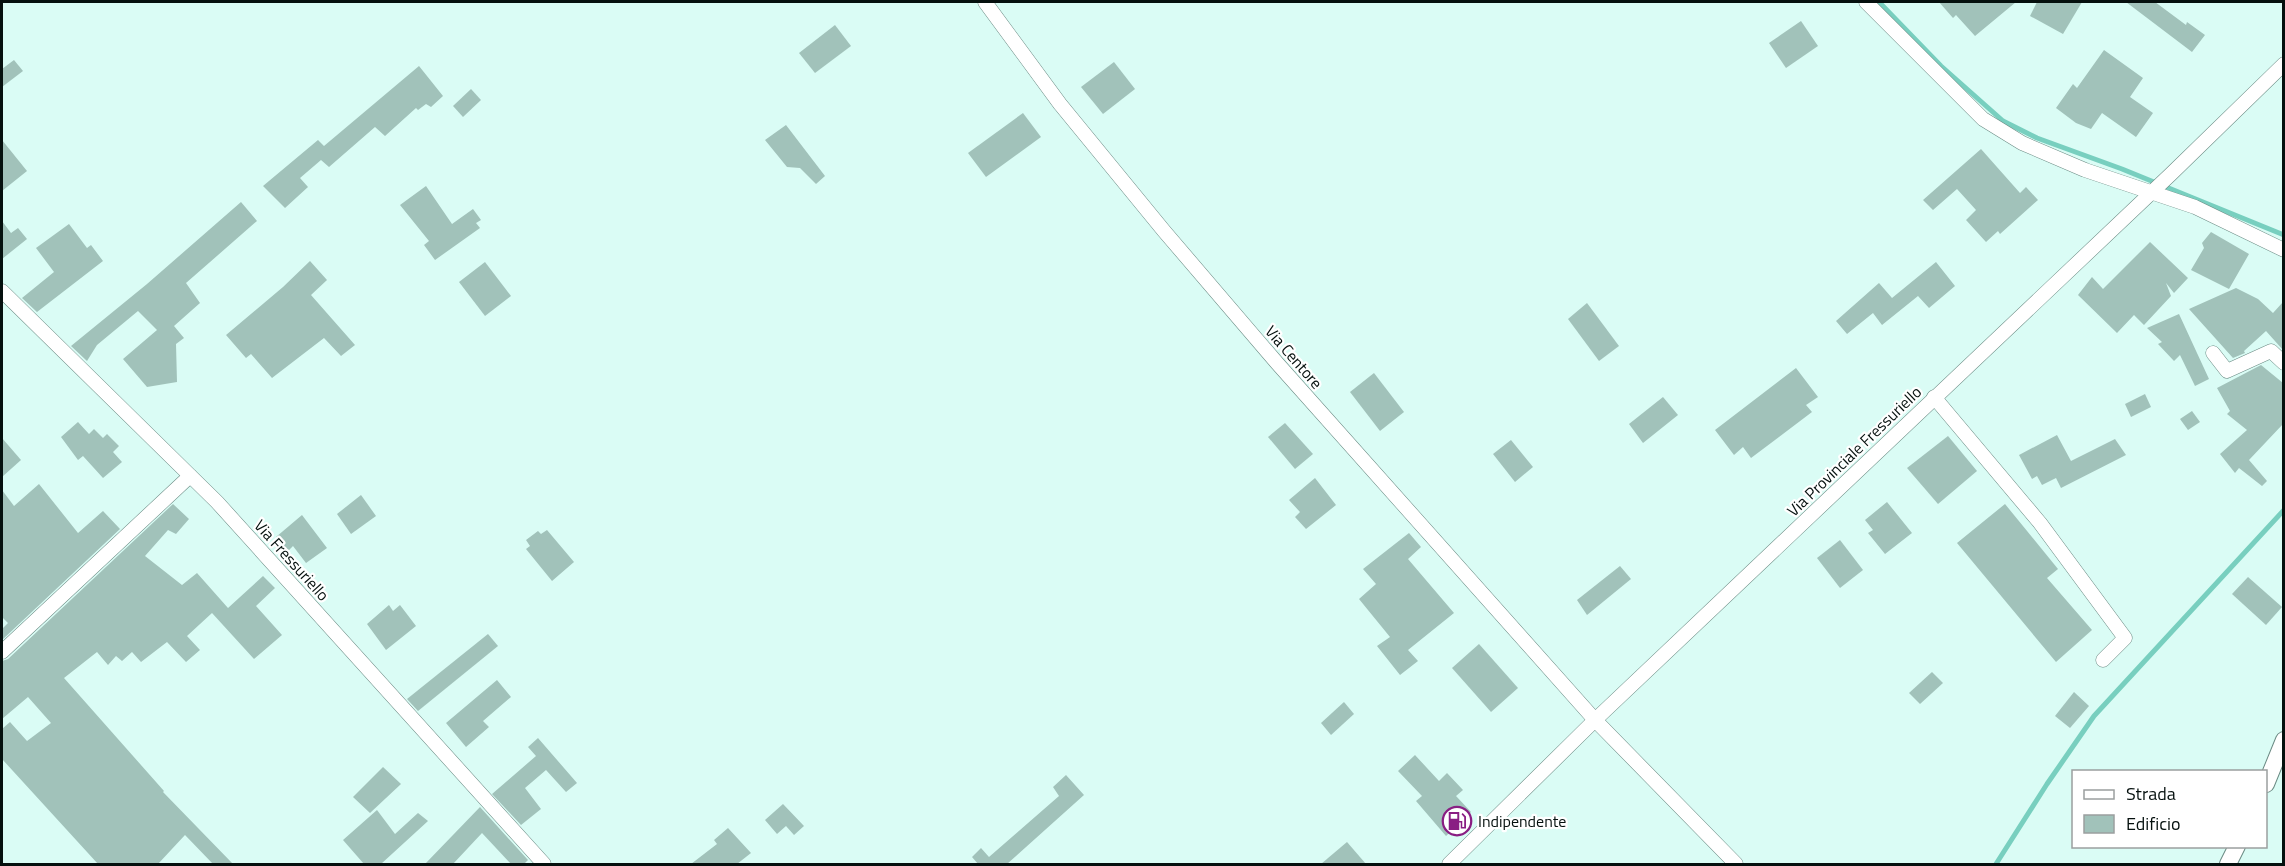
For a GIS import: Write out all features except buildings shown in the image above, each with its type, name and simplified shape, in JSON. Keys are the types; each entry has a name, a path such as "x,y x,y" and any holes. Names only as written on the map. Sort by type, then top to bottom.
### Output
{"street":[{"name":"Via Centore","path":"985,2 1060,104 1164,231 1277,363 1595,720 1736,864"},
{"path":"1873,4 1983,119 2022,143 2085,170 2195,207 2283,250"},
{"name":"Via Provinciale Fressuriello","path":"1449,864 1595,720 2171,174 2283,64"},
{"name":"Via Fressuriello","path":"2,291 217,502 544,864"},
{"path":"2213,353 2227,371 2271,351 2283,363"},
{"path":"1935,397 2040,523 2125,638 2103,660"},
{"path":"2,652 190,476"},
{"path":"2267,779 2283,740"},
{"path":"2228,864 2236,848"}],"waterway":[{"path":"1879,2 1941,66 2003,121 2037,138 2122,169 2284,235"},
{"path":"1996,864 2094,716 2284,510"}],"place":[{"name":"Indipendente","path":"1457,821"}]}
